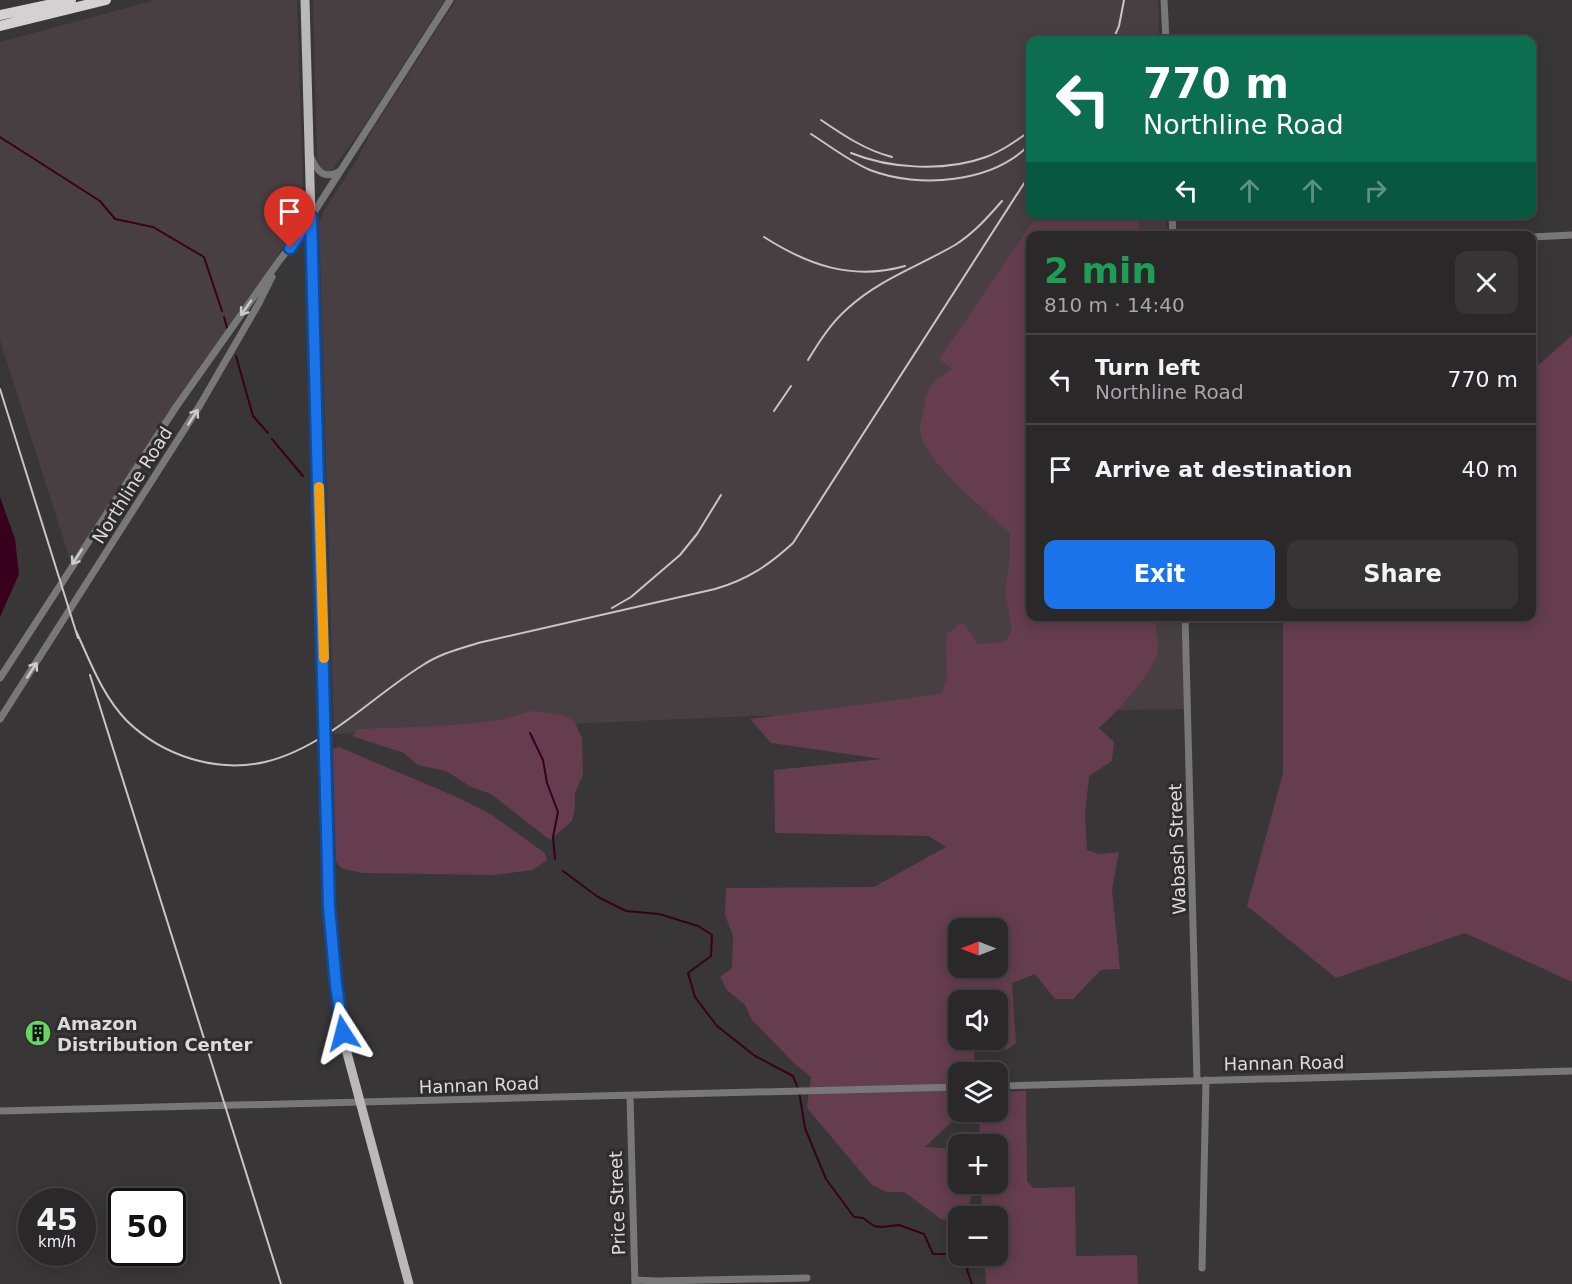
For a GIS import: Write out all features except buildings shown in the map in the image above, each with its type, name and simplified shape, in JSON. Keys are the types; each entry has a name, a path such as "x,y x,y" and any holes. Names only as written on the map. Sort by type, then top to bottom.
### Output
{"highway":[{"path":"0,15 71,0"},
{"path":"0,26 106,0"}],"main road":[{"path":"305,0 329,907 339,1011 358,1102 409,1284"}],"street":[{"name":"Northline Road","path":"0,678 176,407 311,217 450,0"},
{"path":"1164,0 1166,36"},
{"path":"309,154 316,170 322,174 332,175 342,170"},
{"path":"1536,237 1572,235"},
{"name":"Northline Road","path":"0,719 200,405 259,303 279,261"},
{"name":"Wabash Street","path":"1185,621 1197,1080"},
{"name":"Hannan Road","path":"1008,1086 1572,1071"},
{"path":"1202,1268 1206,1080"},
{"name":"Hannan Road","path":"0,1111 948,1087"},
{"name":"Price Street","path":"630,1096 635,1282 807,1278"}],"shaded area":[{"path":"156,0 297,0 302,209 290,237 72,566 0,340 0,42"},
{"path":"313,0 445,0 363,127 333,169 328,172 321,169 317,158"},
{"path":"456,0 1158,0 1159,36 1026,36 1026,219 1166,219 1167,231 1026,231 1026,621 1181,621 1185,709 754,716 334,734 319,223 373,129"},
{"path":"1035,219 1138,219 1139,231 1027,231"},
{"path":"1026,232 1026,621 1155,621 1158,650 1156,658 1134,691 1099,728 1114,742 1112,761 1089,776 1085,816 1087,850 1099,854 1119,852 1112,890 1120,969 1101,970 1073,999 1055,999 1035,974 1012,983 1016,1043 1008,1049 1008,990 948,990 948,1050 974,1050 975,1062 948,1062 948,1122 951,1122 925,1147 948,1148 948,1194 971,1194 969,1206 948,1206 948,1220 941,1219 904,1192 886,1192 871,1184 807,1108 811,1077 752,1020 745,1005 727,990 720,977 732,968 733,936 725,915 726,888 874,887 946,847 928,836 775,833 774,770 882,759 771,743 750,719 941,694 947,679 946,634 963,622 978,644 1005,642 1012,629 1005,593 1010,559 1010,533 944,471 932,457 920,431 929,389 940,377 952,369 939,359"},
{"path":"1572,335 1572,982 1465,933 1336,978 1247,906 1283,773 1283,621 1536,621 1536,367"},
{"path":"0,497 15,539 19,574 0,617"},
{"path":"532,711 563,715 574,721 582,738 583,775 575,793 572,821 550,840 491,794 471,787 446,771 418,765 404,753 352,736 358,729 495,721"},
{"path":"339,747 459,798 492,815 545,853 547,860 533,870 494,875 363,873 343,869 336,862 333,749"},
{"path":"1026,1091 1027,1181 1033,1188 1075,1187 1076,1256 1137,1255 1138,1284 986,1284 985,1266 1008,1266 1008,1206 982,1206 981,1194 1008,1194 1008,1134 980,1134 979,1122 1008,1122 1008,1092"}],"waterway":[{"path":"0,137 100,201 115,219 153,227 204,257 222,311"},
{"path":"224,317 228,331"},
{"path":"236,356 253,416 268,433"},
{"path":"272,439 303,476"},
{"path":"530,733 543,760 547,783 558,812 553,837 555,859"},
{"path":"563,871 598,897 626,911 659,914 698,926 712,935 711,956 688,973 695,997 717,1026 755,1056 793,1076 799,1091 805,1128 826,1179 854,1217 863,1218 874,1226 899,1225 924,1234 933,1254 950,1254 972,1259 967,1270 972,1284"}],"railway":[{"path":"1115,36 1124,0"},
{"path":"821,120 863,146 892,157"},
{"path":"811,134 870,170 910,179 954,179 976,174 1015,157 1026,147"},
{"path":"851,153 900,165 936,167 970,162 992,155 1026,134"},
{"path":"76,631 111,701 127,721 141,733 157,744 191,759 209,763 246,765 281,757 312,743 339,726 410,673 449,652 478,643 715,589 747,576 766,565 793,543 1026,180"},
{"path":"808,360 841,314 859,299 885,282 955,245 980,225 1002,201"},
{"path":"764,237 797,255 831,268 867,272 905,266"},
{"path":"774,411 791,386"},
{"path":"0,389 78,638"},
{"path":"612,608 631,597 680,555 697,534 721,495"},
{"path":"90,675 281,1284"}],"slow traffic":[{"path":"319,487 324,658"}],"place":[{"name":"Amazon Distribution Center","path":"38,1033"}],"route":[{"path":"290,248 311,217 329,907 331,943 343,1033"}]}
